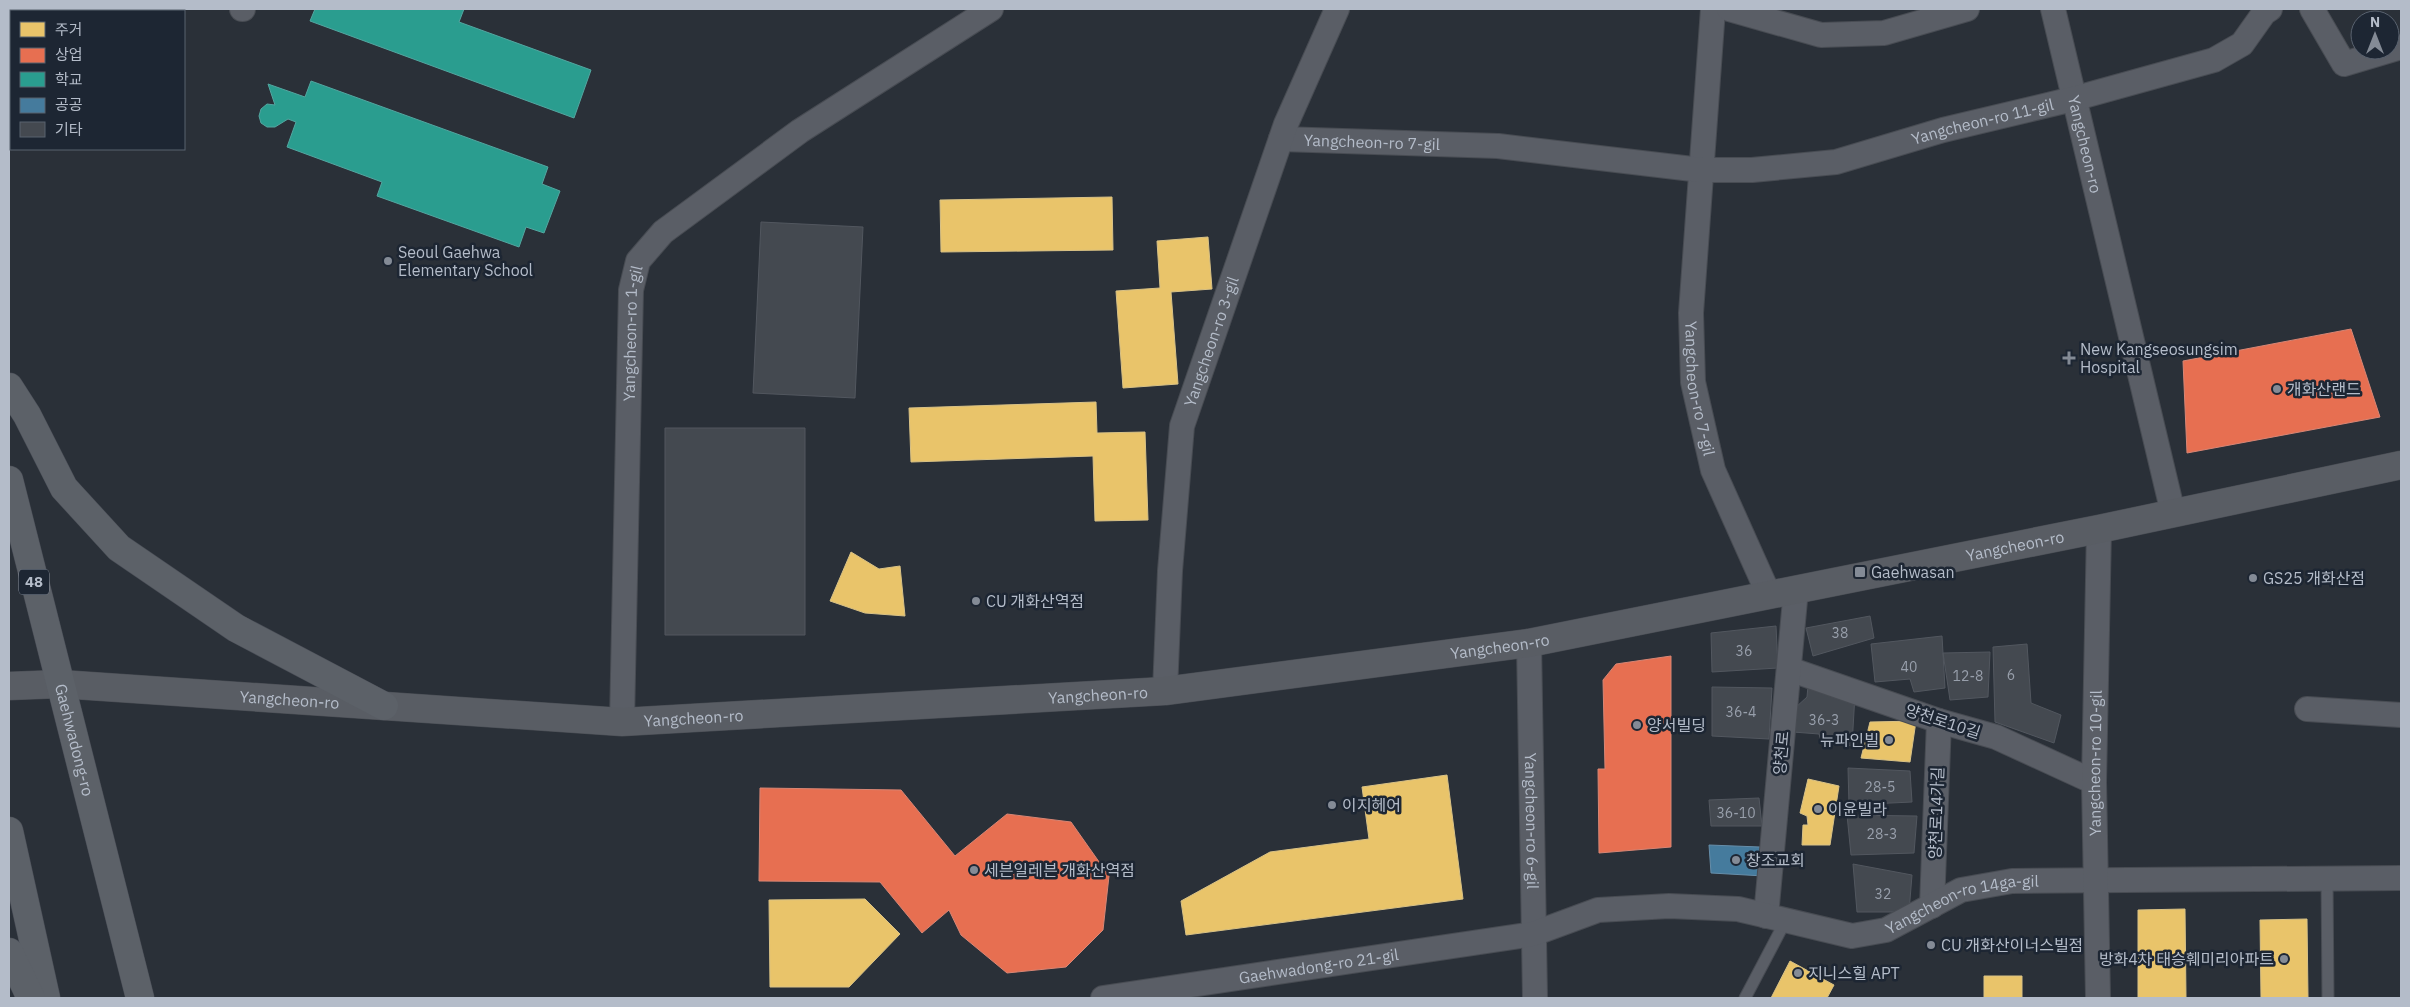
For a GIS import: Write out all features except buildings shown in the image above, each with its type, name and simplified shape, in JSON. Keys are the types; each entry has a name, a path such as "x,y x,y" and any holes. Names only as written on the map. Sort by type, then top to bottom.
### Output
{"main road":[{"path":"9,387 27,415 64,488 119,548 236,628 384,706"},
{"name":"Yangcheon-ro","path":"9,686 60,684 622,722 1165,691 1529,643 2099,529 2401,465"},
{"name":"Gaehwadong-ro","path":"9,480 140,998"},
{"path":"9,830 46,998"},
{"path":"9,952 31,998"}],"street":[{"name":"Yangcheon-ro 1-gil","path":"622,722 631,290 638,260 663,232 800,131 991,9"},
{"name":"Yangcheon-ro 3-gil","path":"1165,691 1170,571 1182,426 1280,139 1337,9"},
{"name":"Yangcheon-ro 7-gil","path":"1713,9 1691,313 1693,382 1713,470 1769,595"},
{"path":"1729,9 1820,35 1884,33 1967,9"},
{"name":"Yangcheon-ro","path":"2053,9 2173,513"},
{"name":"Yangcheon-ro 11-gil","path":"1701,170 1752,170 1836,162 1942,130 2073,99 2214,60 2242,44 2264,12 2270,9"},
{"path":"2312,9 2344,64 2401,47"},
{"name":"Yangcheon-ro 7-gil","path":"1280,139 1498,146 1701,170"},
{"name":"Yangcheon-ro 10-gil","path":"2098,998 2094,782 2099,529"},
{"name":"양천로","path":"1776,918 1789,669 1796,589"},
{"name":"Yangcheon-ro 6-gil","path":"1529,643 1535,998"},
{"name":"양천로10길","path":"1789,669 1939,720 1996,737 2094,782"},
{"path":"2307,709 2401,715"},
{"name":"양천로14가길","path":"1932,906 1939,720"},
{"name":"Yangcheon-ro 14ga-gil","path":"1533,934 1598,910 1669,906 1738,909 1852,936 1886,930 1961,890 2012,881 2401,878"},
{"name":"Gaehwadong-ro 21-gil","path":"1103,998 1533,934"}],"lane":[{"path":"2327,878 2328,998"},
{"path":"1745,998 1776,918"}],"place":[{"name":"Seoul Gaehwa Elementary School","path":"388,261"},
{"name":"New Kangseosungsim Hospital","path":"2069,358"},
{"name":"개화산랜드","path":"2277,389"},
{"name":"Gaehwasan","path":"1860,572"},
{"name":"GS25 개화산점","path":"2253,578"},
{"name":"CU 개화산역점","path":"976,601"},
{"name":"양서빌딩","path":"1637,725"},
{"name":"뉴파인빌","path":"1889,740"},
{"name":"이지헤어","path":"1332,805"},
{"name":"이윤빌라","path":"1818,809"},
{"name":"창조교회","path":"1736,860"},
{"name":"세븐일레븐 개화산역점","path":"974,870"},
{"name":"CU 개화산이너스빌점","path":"1931,945"},
{"name":"방화4차 태승훼미리아파트","path":"2284,959"},
{"name":"지니스힐 APT","path":"1798,973"}]}
